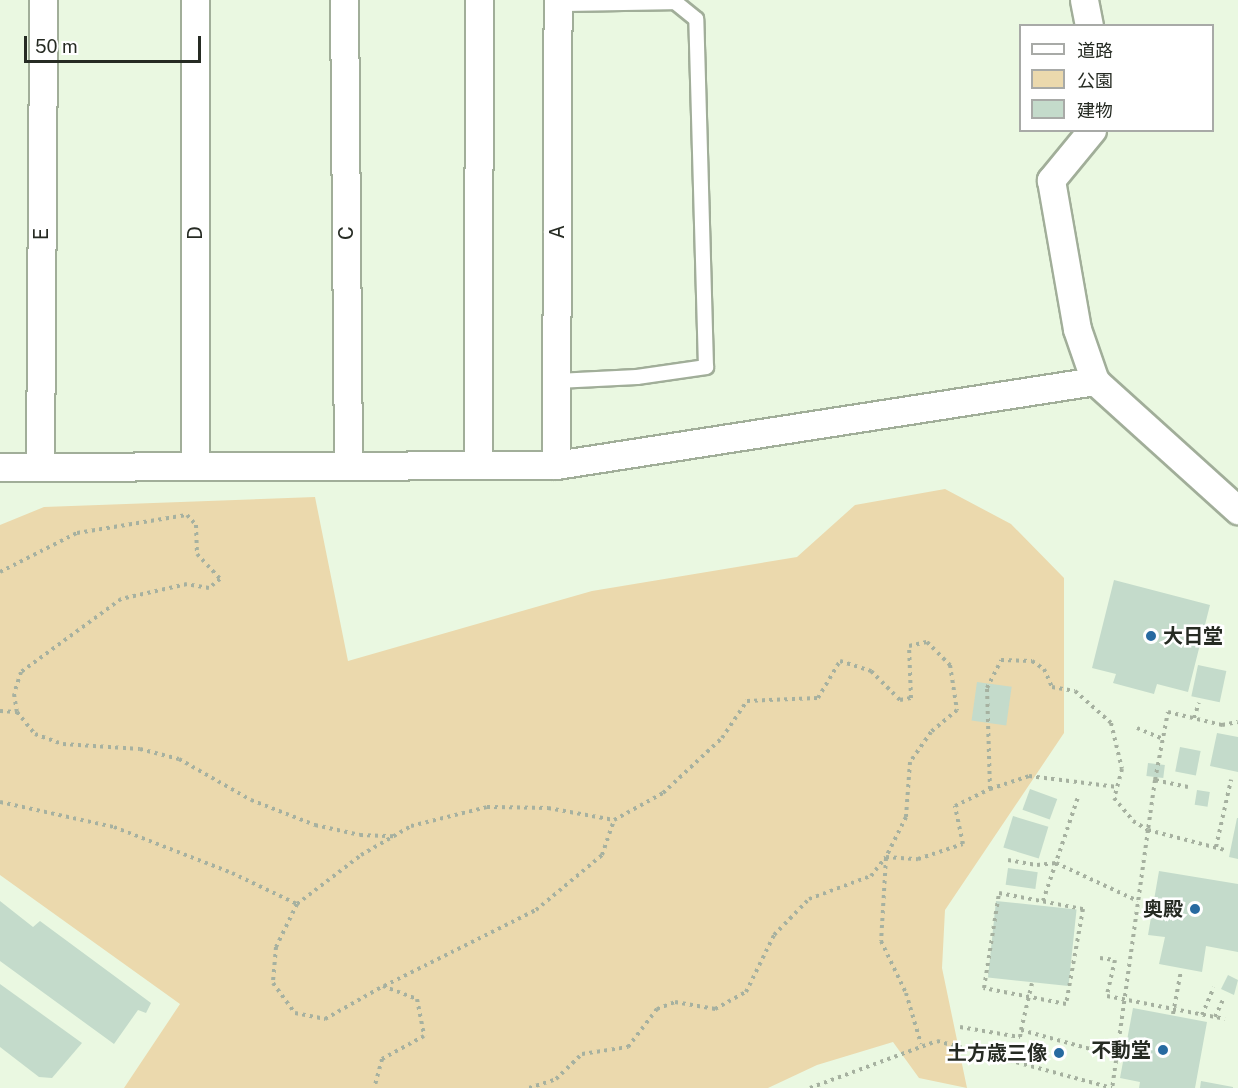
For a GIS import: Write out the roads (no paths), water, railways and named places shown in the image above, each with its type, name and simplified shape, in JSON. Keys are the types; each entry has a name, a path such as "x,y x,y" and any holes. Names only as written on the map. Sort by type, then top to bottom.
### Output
{"street":[{"name":"E","path":"40,467 43,0"},
{"name":"D","path":"195,0 195,465"},
{"name":"C","path":"344,0 348,466"},
{"path":"478,465 479,0"},
{"path":"1084,0 1089,24"},
{"name":"A","path":"556,465 558,2"},
{"path":"1090,132 1051,180 1077,329 1095,381 1238,510"},
{"path":"0,467 556,465 1095,381"}],"lane":[{"path":"557,381 637,377 706,367 696,19 675,2 558,2"}],"place":[{"name":"大日堂","path":"1151,636"},
{"name":"奥殿","path":"1195,909"},
{"name":"不動堂","path":"1163,1050"},
{"name":"土方歳三像","path":"1059,1053"}]}
